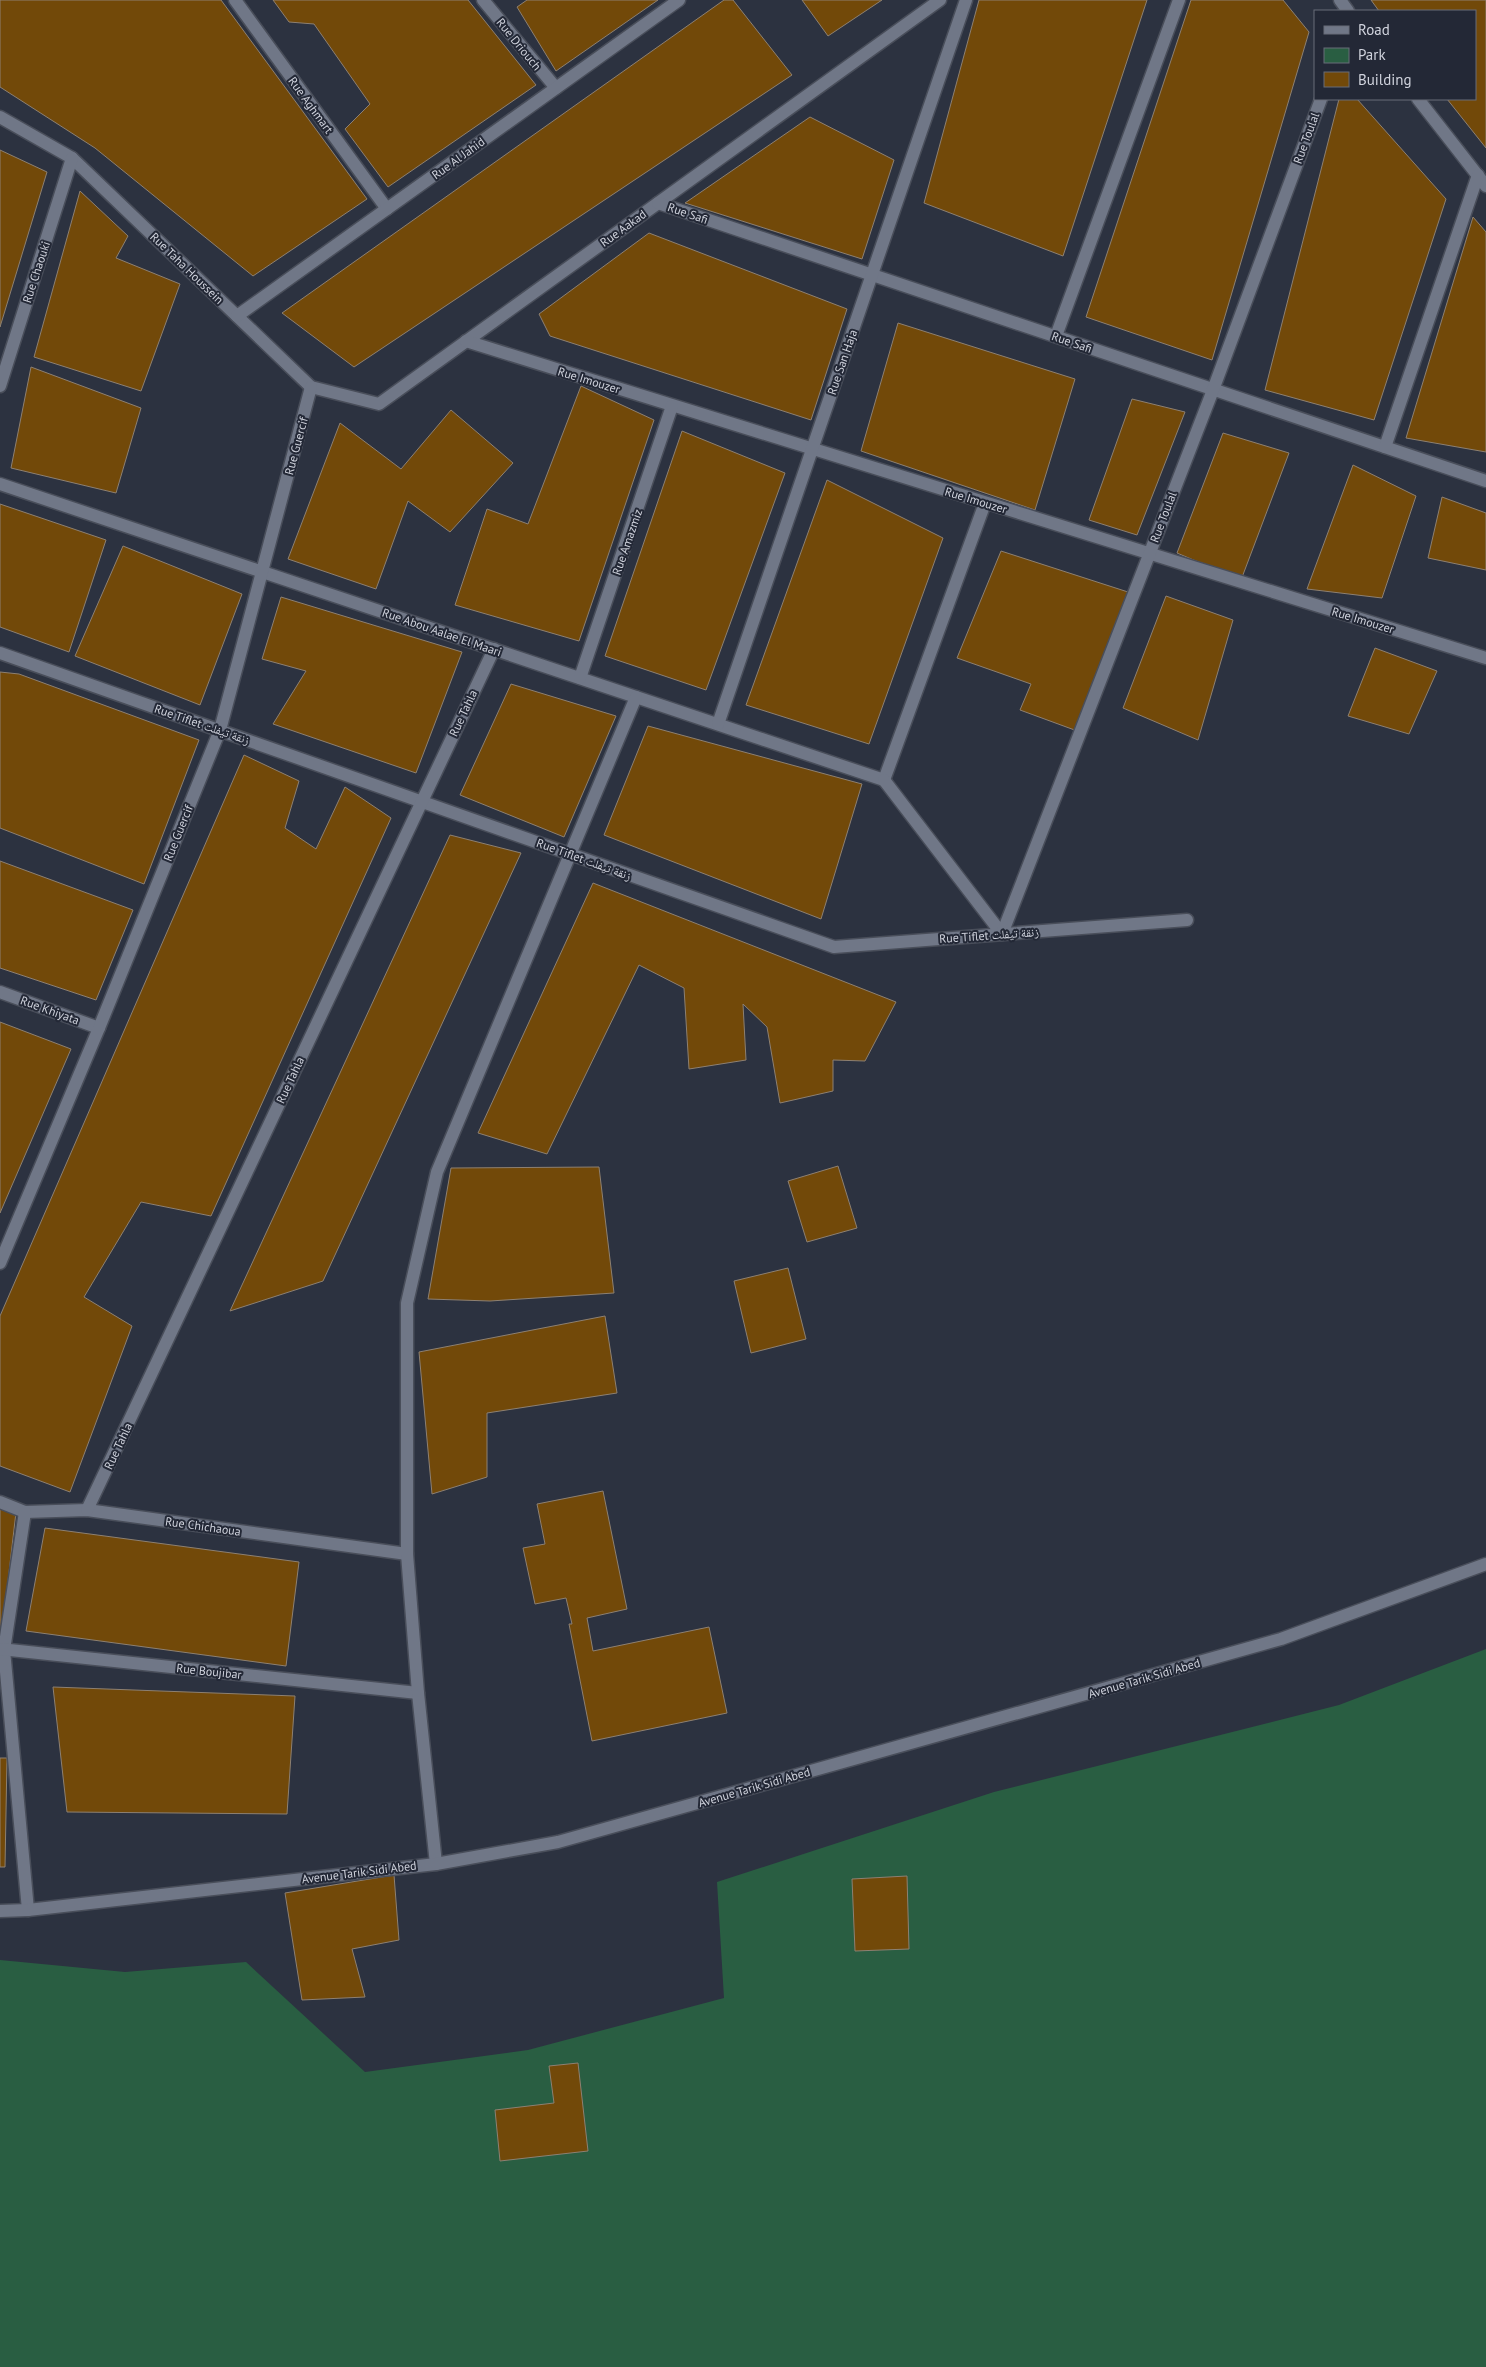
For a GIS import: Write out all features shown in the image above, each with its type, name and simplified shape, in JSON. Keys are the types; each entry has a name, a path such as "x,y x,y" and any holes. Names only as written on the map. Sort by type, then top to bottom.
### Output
{"street":[{"name":"Rue Aghmart","path":"235,0 387,209"},
{"name":"Rue Al Jahid","path":"237,316 679,0"},
{"name":"Rue Aakad","path":"379,404 940,0"},
{"name":"Rue San Haja","path":"718,724 966,0"},
{"path":"1056,336 1179,0"},
{"name":"Rue Driouch","path":"485,1 556,88"},
{"name":"Rue Toulal","path":"1002,934 1213,390 1321,100"},
{"path":"1419,100 1486,186"},
{"name":"Rue Taha Houssein","path":"0,117 72,158 311,387 379,404"},
{"name":"Rue Chaouki","path":"0,386 72,158"},
{"path":"1385,447 1478,175"},
{"name":"Rue Safi","path":"658,203 1486,481"},
{"name":"Rue Imouzer","path":"466,342 1486,658"},
{"name":"Rue Guercif","path":"0,1263 99,1028 220,730 311,387"},
{"name":"Rue Amazmiz","path":"580,678 672,406"},
{"name":"Rue Abou Aalae El Maari","path":"0,484 884,780"},
{"path":"985,503 884,780 1002,934"},
{"name":"Rue Tahla","path":"87,1510 494,649"},
{"name":"Rue Tiflet زنقة تيفلت","path":"0,653 834,947 1187,920"},
{"path":"436,1864 418,1694 407,1554 407,1303 437,1172 636,697"},
{"name":"Rue Khiyata","path":"0,992 99,1028"},
{"name":"Rue Chichaoua","path":"0,1502 24,1512 87,1510 407,1554"},
{"path":"24,1512 2,1649 28,1910"},
{"name":"Avenue Tarik Sidi Abed","path":"0,1910 28,1910 436,1864 558,1842 1272,1642 1486,1564"},
{"name":"Rue Boujibar","path":"2,1649 418,1694"}],"green space":[{"path":"1486,1649 1486,2367 0,2367 0,1960 125,1972 246,1962 365,2072 528,2050 724,1998 717,1882 994,1792 1339,1705"}],"building":[{"path":"0,0 221,0 367,199 253,276 95,148 0,87"},
{"path":"273,0 468,0 536,85 388,187 345,129 370,104 314,24 289,22"},
{"path":"527,0 658,0 556,71 517,7"},
{"path":"724,0 733,0 792,75 354,367 282,313"},
{"path":"802,0 882,0 828,36"},
{"path":"979,0 1147,0 1063,256 924,203"},
{"path":"1191,0 1283,0 1309,32 1212,360 1086,317"},
{"path":"1371,0 1486,0 1486,148 1448,100 1476,100 1476,10 1378,10"},
{"path":"1339,100 1358,100 1446,199 1374,420 1265,390"},
{"path":"810,117 894,160 862,259 685,203"},
{"path":"0,150 47,172 0,327"},
{"path":"80,191 128,236 116,258 180,284 141,391 34,357"},
{"path":"1473,217 1486,232 1486,452 1406,438"},
{"path":"649,233 847,309 811,420 550,336 539,314"},
{"path":"898,323 1075,379 1035,510 861,451"},
{"path":"31,367 141,408 116,493 11,468"},
{"path":"581,386 654,420 579,641 455,605 487,509 528,524"},
{"path":"1132,399 1185,412 1137,535 1089,520"},
{"path":"451,410 513,463 450,532 408,501 376,589 288,559 340,423 401,469"},
{"path":"682,431 785,473 706,690 605,656"},
{"path":"1223,433 1289,453 1241,580 1177,553"},
{"path":"1353,465 1416,496 1382,598 1307,589"},
{"path":"827,480 943,538 869,744 746,705"},
{"path":"1442,497 1486,513 1486,570 1428,558"},
{"path":"0,504 106,540 69,652 0,627"},
{"path":"123,546 242,594 200,705 75,656"},
{"path":"1001,551 1128,592 1080,732 1020,710 1031,684 957,658"},
{"path":"1166,596 1233,620 1198,740 1123,708"},
{"path":"281,597 462,652 416,773 273,724 306,671 262,659"},
{"path":"1375,648 1437,671 1409,734 1348,716"},
{"path":"0,672 19,674 199,740 144,884 0,828"},
{"path":"511,684 616,716 564,837 460,795"},
{"path":"648,726 862,784 821,919 604,835"},
{"path":"244,755 299,781 285,828 316,849 345,787 391,818 211,1216 141,1202 84,1297 132,1326 70,1492 0,1466 0,1316"},
{"path":"450,835 521,853 323,1281 230,1311"},
{"path":"0,861 133,910 96,1000 0,968"},
{"path":"593,883 896,1002 865,1061 833,1060 833,1091 780,1103 767,1027 743,1004 746,1060 689,1069 684,988 639,965 547,1154 478,1133"},
{"path":"0,1022 71,1049 0,1213"},
{"path":"838,1166 857,1228 807,1242 788,1181"},
{"path":"599,1167 614,1293 490,1301 428,1299 451,1168"},
{"path":"788,1268 806,1339 751,1353 734,1281"},
{"path":"605,1316 617,1393 487,1413 487,1477 432,1494 419,1352"},
{"path":"603,1491 627,1609 587,1618 593,1651 709,1627 727,1713 592,1741 569,1624 572,1624 566,1598 535,1604 523,1548 545,1544 537,1504"},
{"path":"0,1507 16,1512 2,1633 0,1633"},
{"path":"45,1528 299,1562 286,1666 26,1631"},
{"path":"53,1687 295,1696 287,1814 67,1812"},
{"path":"0,1758 7,1758 5,1867 0,1867"},
{"path":"394,1875 399,1940 352,1949 365,1997 302,2000 285,1893"},
{"path":"907,1876 909,1949 855,1951 852,1879"},
{"path":"578,2063 588,2151 500,2161 495,2110 554,2103 549,2066"}]}
